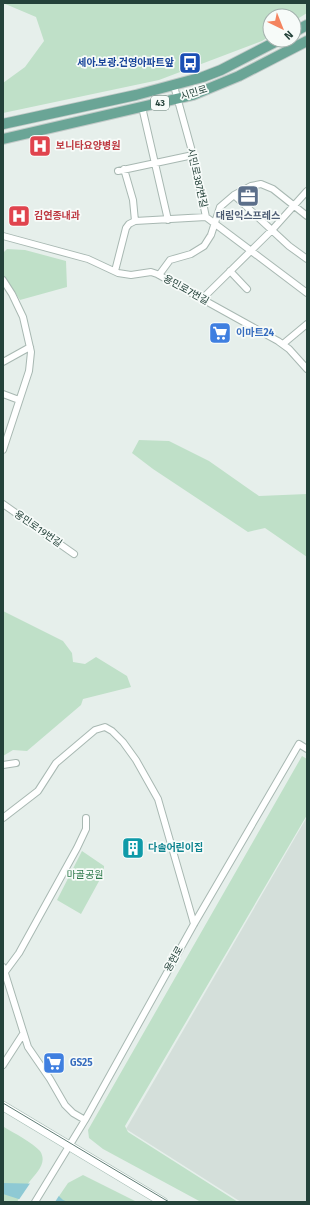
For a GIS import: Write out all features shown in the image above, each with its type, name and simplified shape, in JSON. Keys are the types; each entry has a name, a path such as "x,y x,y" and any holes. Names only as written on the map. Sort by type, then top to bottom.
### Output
{"main road":[{"name":"시민로","path":"3,139 177,99 214,87 239,76 307,41"},
{"name":"시민로","path":"3,124 174,86 221,70 264,48"},
{"path":"3,1106 163,1202"}],"street":[{"name":"시민로387번길","path":"174,86 193,155 206,217 307,293"},
{"path":"142,107 168,220"},
{"path":"135,221 133,200 121,170 193,155"},
{"path":"160,275 170,260 191,254 204,246 211,235 220,207 234,195 251,186 261,184 273,188 307,216"},
{"path":"202,299 272,230 307,191"},
{"path":"234,195 293,249 307,259"},
{"path":"115,271 126,228 129,224 135,221 206,217"},
{"name":"용민로7번길","path":"3,236 88,259 115,271 131,275 150,272 160,275 283,344 307,368"},
{"path":"230,271 247,289"},
{"path":"3,280 12,294 23,317 30,347 29,372 3,450"},
{"path":"283,344 307,324"},
{"path":"3,362 30,347"},
{"path":"3,394 19,400"},
{"name":"용민로19번길","path":"3,504 74,554"},
{"path":"3,818 38,791 56,763 96,730 105,727 112,731 136,760 162,807 194,924"},
{"name":"용현로","path":"35,1202 85,1120 194,924 299,744 307,749"},
{"path":"3,765 16,764"},
{"path":"85,1120 73,1113 65,1105 50,1078 28,1047 4,969 19,953 77,848 86,829 86,818"},
{"path":"3,1065 23,1034"}],"shaded area":[{"path":"307,817 307,1202 241,1202 126,1129"}],"green space":[{"path":"3,3 307,3 307,13 302,16 302,8 262,8 262,41 159,80 3,113 3,83 25,67 44,41 36,17"},
{"path":"7,249 25,250 66,261 67,287 20,300 3,275 3,253"},
{"path":"139,440 169,441 209,461 259,496 307,494 307,557 265,528 248,532 153,469 132,453"},
{"path":"3,611 63,641 72,653 73,662 85,664 96,657 127,676 131,687 83,699 81,705 27,751 13,750 3,756"},
{"path":"302,756 307,759 307,815 125,1126 128,1132 238,1202 201,1202 103,1149 89,1138 88,1130"},
{"name":"마골공원","path":"82,851 104,866 104,872 81,914 57,900"},
{"path":"4,1127 33,1145 40,1151 43,1160 40,1168 26,1186 17,1202 3,1202"},
{"path":"83,1175 137,1202 55,1202 68,1183"}],"water":[{"path":"3,1183 46,1184 63,1200 68,1202 28,1202 3,1194"}],"pier":[{"path":"31,1182 48,1183 60,1194 55,1202 18,1201"}],"tram line":[{"path":"3,1103 169,1202"}],"place":[{"name":"세아.보광.건영아파트앞","path":"190,63"},
{"name":"보니타요양병원","path":"40,146"},
{"name":"대림익스프레스","path":"248,196"},
{"name":"김연종내과","path":"19,216"},
{"name":"이마트24","path":"220,333"},
{"name":"다솔어린이집","path":"133,848"},
{"name":"GS25","path":"54,1063"}]}
